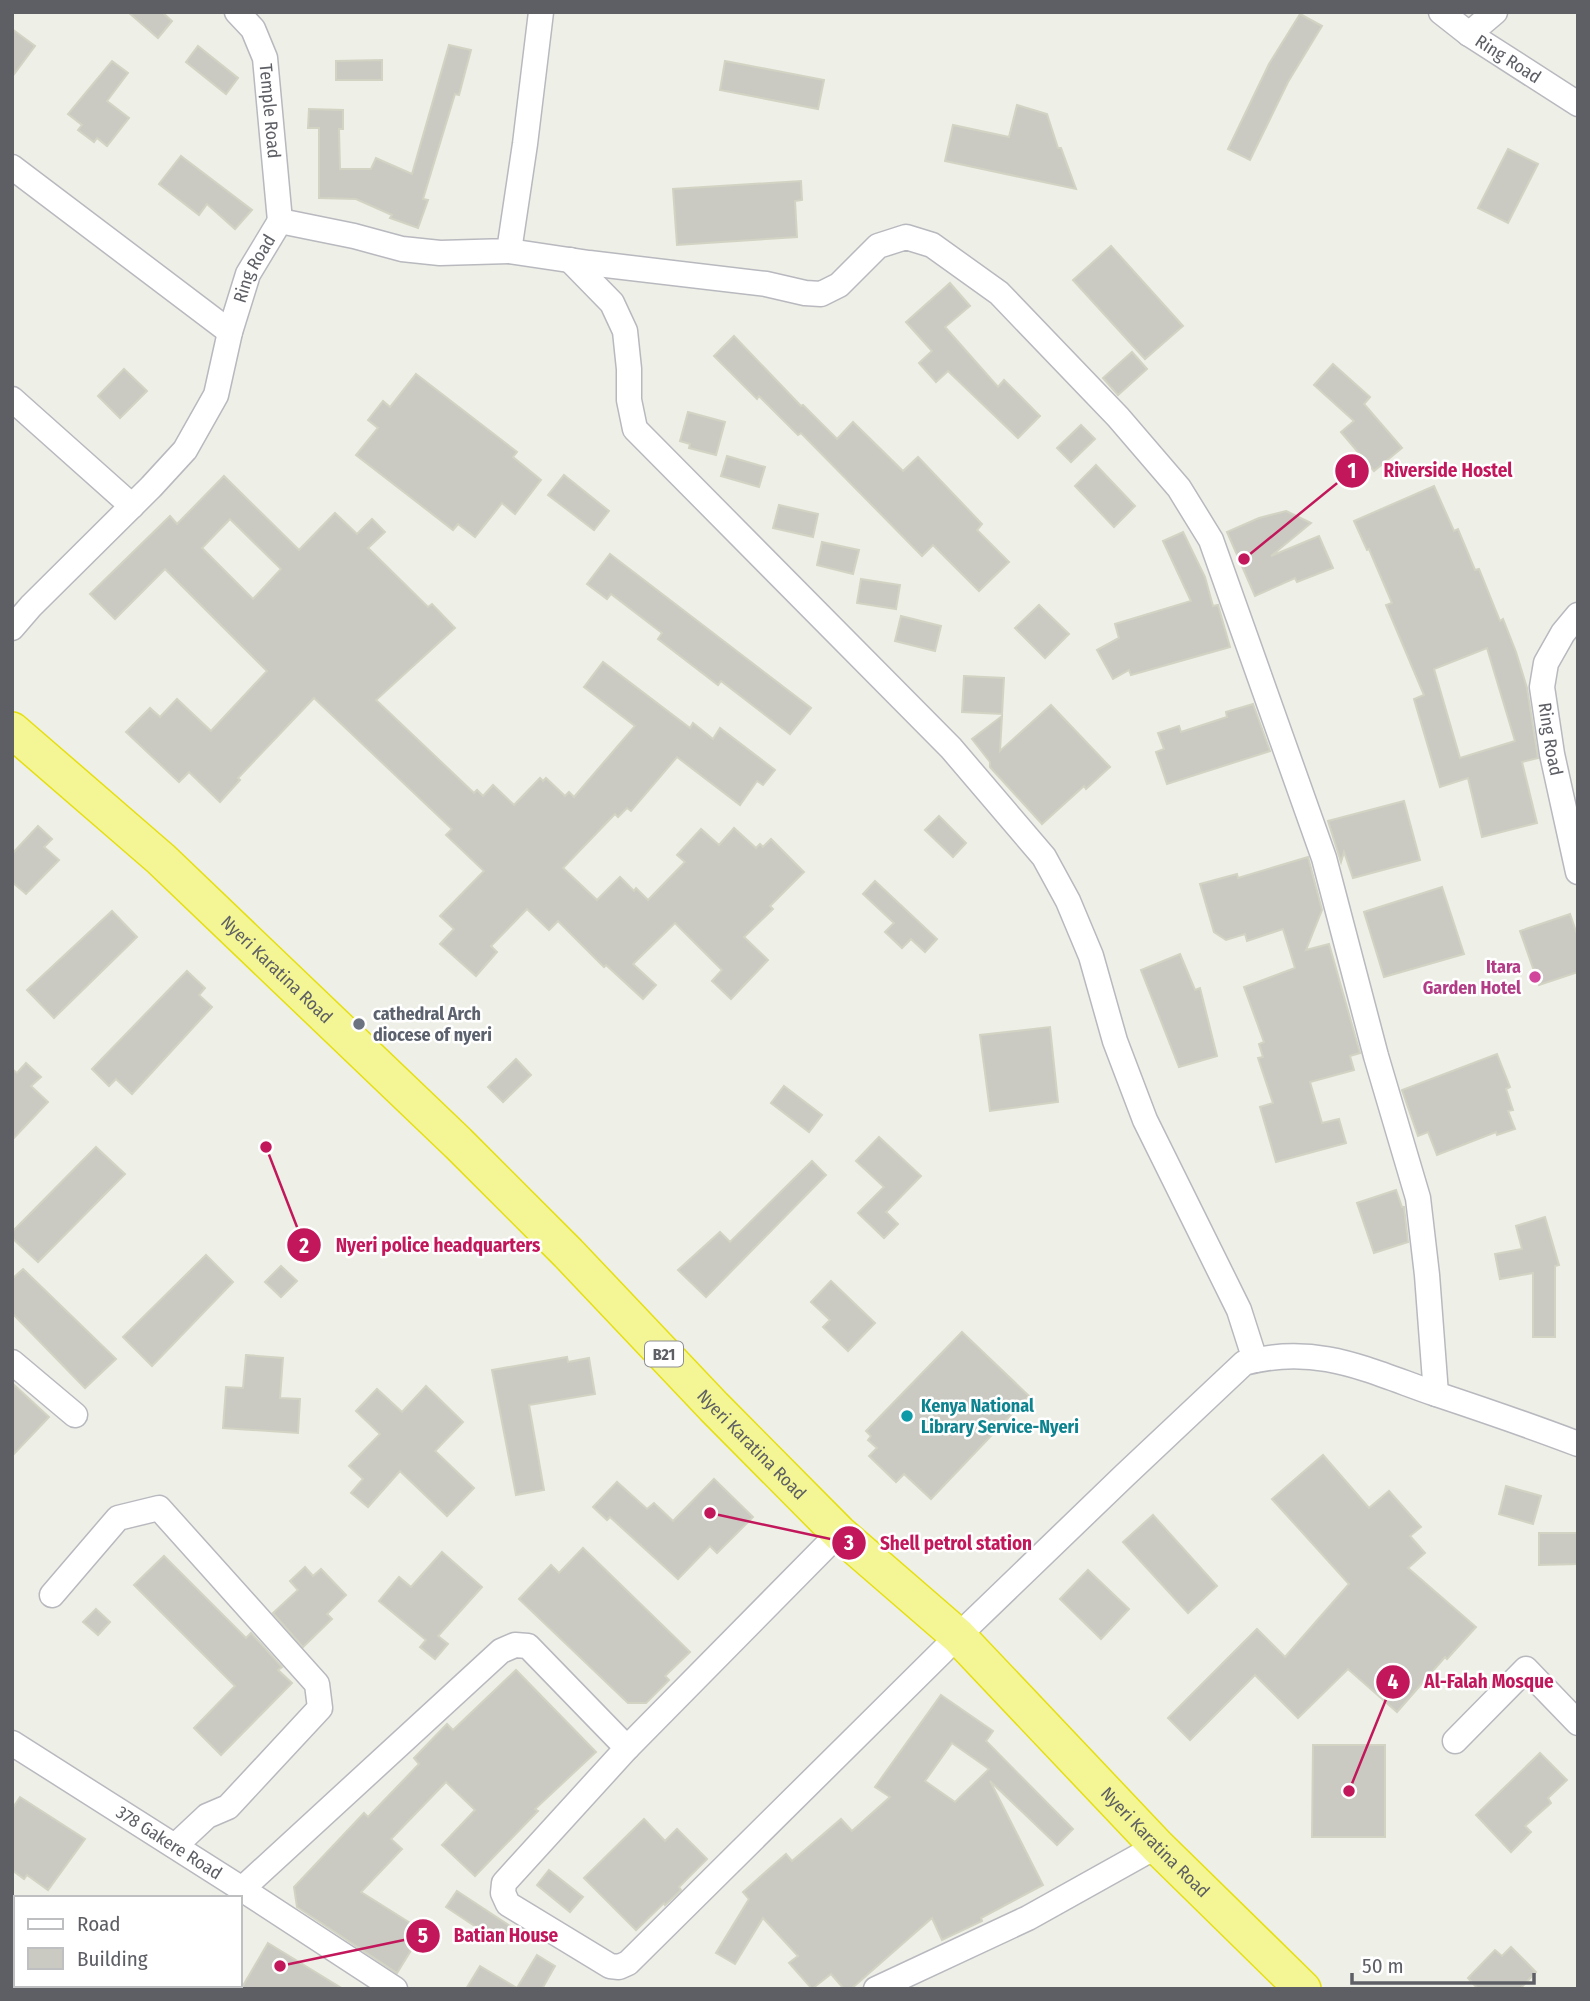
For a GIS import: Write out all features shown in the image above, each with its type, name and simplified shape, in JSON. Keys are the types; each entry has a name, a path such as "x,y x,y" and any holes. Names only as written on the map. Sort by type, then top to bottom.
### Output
{"highway":[{"name":"Nyeri Karatina Road","path":"12,730 162,859 458,1143 839,1533 958,1636 1157,1846 1303,1989"}],"street":[{"name":"Temple Road","path":"237,12 253,29 265,58 280,221"},
{"path":"509,251 541,12"},
{"name":"Ring Road","path":"1441,12 1469,34 1578,104"},
{"path":"1469,34 1495,12"},
{"path":"12,167 230,332"},
{"name":"Ring Road","path":"12,628 185,450 216,395 230,332 248,274 280,221 402,248 440,253 509,251 766,284 821,294 838,285 878,246 906,237 932,245 999,293 1118,417 1179,488 1211,540 1324,858 1376,1056 1418,1198 1436,1394"},
{"path":"570,260 612,303 625,331 629,400 635,429 951,748 1044,858 1068,901 1091,956 1115,1041 1145,1120 1240,1310 1255,1360"},
{"path":"12,399 132,506"},
{"name":"Ring Road","path":"1578,615 1563,633 1546,663 1542,687 1552,754 1578,872"},
{"path":"839,1533 626,1748 504,1883 503,1893 508,1904 610,1966 619,1967 628,1963 958,1636 1244,1363 1289,1355 1355,1364 1578,1444"},
{"path":"12,1362 75,1415"},
{"path":"52,1595 118,1518 159,1508 317,1684 320,1708 228,1807 207,1816 175,1846"},
{"path":"242,1889 501,1651 515,1645 528,1646 626,1748"},
{"path":"1455,1741 1526,1669 1578,1723"},
{"name":"378 Gakere Road","path":"12,1743 395,1989"},
{"path":"876,1989 1028,1918 1157,1846"}],"building":[{"path":"128,12 162,12 172,21 158,38"},
{"path":"1300,14 1322,26 1288,82 1250,160 1228,149 1269,64"},
{"path":"12,29 35,46 12,77"},
{"path":"449,45 471,50 459,95 455,94 423,199 428,200 418,228 390,218 392,215 356,199 319,198 319,128 308,128 309,109 343,110 343,129 339,129 340,169 371,169 376,158 412,174"},
{"path":"198,46 238,78 226,94 186,62"},
{"path":"382,60 382,80 336,80 336,61"},
{"path":"112,61 128,73 107,101 129,118 107,146 97,138 94,142 78,130 82,125 68,114"},
{"path":"725,61 824,80 818,109 720,90"},
{"path":"1017,105 1047,114 1076,189 945,161 953,125 1009,137"},
{"path":"1508,149 1538,164 1508,223 1478,208"},
{"path":"181,156 252,210 235,229 207,204 199,215 159,184"},
{"path":"801,181 802,200 795,201 797,237 677,245 673,189"},
{"path":"1111,246 1183,326 1145,359 1073,280"},
{"path":"950,283 970,306 945,327 998,387 1004,380 1040,416 1018,438 948,371 936,382 919,363 932,351 906,322"},
{"path":"734,336 801,406 837,439 853,422 903,471 918,457 982,524 977,530 1009,562 979,591 933,545 922,556 801,433 798,435 759,396 757,399 714,356"},
{"path":"1132,352 1147,369 1118,395 1103,378"},
{"path":"1333,364 1370,397 1364,404 1402,448 1374,471 1341,432 1354,421 1314,385"},
{"path":"124,369 147,391 120,418 98,396"},
{"path":"416,374 517,452 513,457 541,480 515,514 502,503 475,537 458,524 453,530 356,455 378,428 368,420 383,401 390,407"},
{"path":"688,412 725,422 716,455 689,448 690,444 680,441"},
{"path":"1081,425 1095,439 1071,462 1057,448"},
{"path":"727,456 765,467 759,487 721,476"},
{"path":"1096,465 1135,506 1114,527 1075,486"},
{"path":"564,475 609,511 594,530 548,495"},
{"path":"224,476 299,550 335,513 357,534 372,519 385,532 368,548 428,607 432,604 455,628 376,700 474,793 477,790 483,796 493,785 514,805 540,778 543,781 546,778 565,796 569,792 574,797 635,726 584,687 603,662 690,728 693,723 713,739 720,728 775,770 763,785 757,781 740,805 677,757 631,811 627,808 618,817 615,814 563,868 597,900 620,877 648,900 685,862 677,855 701,829 719,845 734,828 756,848 760,844 763,847 771,839 804,872 770,906 773,909 744,937 768,960 731,999 712,981 722,970 675,923 633,964 656,985 643,999 606,965 604,967 558,921 549,930 527,909 491,946 497,952 476,976 440,944 454,929 440,916 484,871 446,835 452,829 314,698 238,778 240,780 220,802 189,772 179,782 126,732 150,708 160,717 177,699 211,731 267,671 165,569 115,619 90,594 170,516 177,524","holes":["230,519 281,569 253,599 202,548"]},
{"path":"1434,486 1454,531 1458,529 1475,570 1479,569 1516,652 1527,688 1538,758 1522,762 1537,823 1482,837 1468,778 1440,787 1414,699 1424,695 1386,605 1392,603 1354,521","holes":["1487,648 1515,741 1460,758 1434,669"]},
{"path":"779,505 818,514 813,537 773,528"},
{"path":"1286,511 1311,523 1271,556 1319,536 1333,568 1297,582 1295,578 1255,596 1227,532 1259,518"},
{"path":"1183,532 1205,577 1213,606 1218,605 1230,647 1131,675 1129,670 1113,679 1097,650 1119,638 1115,624 1191,601 1163,541"},
{"path":"822,542 859,550 853,574 817,565"},
{"path":"610,554 811,708 790,734 721,681 718,685 658,639 662,633 611,594 607,599 587,584"},
{"path":"861,579 900,585 896,609 857,603"},
{"path":"1039,605 1069,634 1045,658 1015,628"},
{"path":"901,616 941,626 935,651 895,641"},
{"path":"964,676 1004,678 1002,714 962,712"},
{"path":"1253,704 1270,751 1167,784 1156,752 1164,749 1158,733 1179,726 1181,732 1227,717 1226,712"},
{"path":"1051,705 1110,767 1086,789 1084,786 1042,824 990,767 990,762 972,739 1002,716 1000,751"},
{"path":"1404,801 1420,860 1353,878 1344,852 1341,862 1328,821"},
{"path":"939,816 966,843 953,857 925,830"},
{"path":"38,826 52,839 44,847 59,860 26,894 12,882 12,854"},
{"path":"1308,857 1322,910 1306,950 1329,944 1360,1053 1350,1056 1354,1070 1310,1082 1322,1123 1339,1119 1346,1143 1276,1162 1260,1107 1273,1103 1258,1058 1263,1057 1259,1044 1264,1042 1244,987 1295,968 1283,929 1247,941 1245,934 1226,940 1214,932 1200,884 1237,874 1238,878"},
{"path":"875,881 937,939 925,952 911,939 902,948 885,932 894,923 863,894"},
{"path":"1442,887 1464,954 1384,977 1364,912"},
{"path":"112,911 137,937 54,1018 27,990"},
{"path":"1570,914 1578,937 1578,972 1539,985 1520,931"},
{"path":"1180,954 1195,990 1200,988 1217,1056 1179,1067 1141,970"},
{"path":"187,971 205,988 199,995 212,1007 132,1094 116,1079 109,1086 92,1069"},
{"path":"1050,1027 1058,1102 990,1111 980,1035"},
{"path":"1497,1054 1510,1087 1506,1089 1513,1110 1508,1111 1515,1129 1497,1135 1496,1132 1437,1155 1428,1132 1418,1136 1402,1090"},
{"path":"516,1059 531,1075 503,1102 488,1087"},
{"path":"26,1063 41,1077 31,1086 48,1102 12,1140 12,1069 17,1073"},
{"path":"784,1086 822,1115 809,1132 771,1103"},
{"path":"879,1137 921,1176 886,1212 898,1224 884,1238 858,1213 884,1187 856,1161"},
{"path":"96,1147 125,1174 38,1262 12,1238 12,1232"},
{"path":"812,1161 826,1175 706,1297 678,1270 720,1232 730,1242"},
{"path":"1396,1190 1404,1207 1408,1242 1374,1253 1357,1203"},
{"path":"1545,1217 1559,1265 1555,1266 1555,1337 1533,1337 1533,1273 1500,1279 1495,1254 1522,1249 1516,1226"},
{"path":"206,1255 233,1282 152,1366 123,1337"},
{"path":"281,1266 297,1281 281,1297 265,1282"},
{"path":"23,1269 116,1359 85,1388 12,1313 12,1279"},
{"path":"831,1281 875,1323 848,1351 823,1327 830,1320 811,1302"},
{"name":"Kenya National Library Service-Nyeri","path":"962,1332 1029,1396 931,1499 904,1474 896,1482 869,1456 877,1448 868,1440 871,1436 866,1431"},
{"path":"246,1355 283,1358 280,1398 300,1399 298,1433 223,1428 226,1387 243,1388"},
{"path":"567,1357 568,1362 589,1358 595,1394 529,1405 544,1490 516,1495 492,1370"},
{"path":"12,1383 49,1417 12,1456"},
{"path":"426,1386 463,1422 435,1451 474,1488 447,1516 400,1471 368,1507 351,1493 363,1479 349,1466 380,1434 356,1411 377,1389 402,1412"},
{"path":"1323,1455 1369,1508 1389,1491 1421,1527 1410,1536 1425,1553 1408,1568 1476,1627 1447,1659 1445,1657 1397,1712 1348,1669 1298,1718 1255,1675 1190,1740 1168,1718 1257,1629 1285,1657 1349,1584 1272,1499"},
{"path":"714,1479 753,1517 717,1553 710,1546 678,1579 610,1517 607,1520 593,1507 617,1482 647,1509 654,1503 673,1521"},
{"path":"1506,1486 1541,1496 1533,1524 1499,1514"},
{"path":"1153,1515 1217,1586 1188,1613 1123,1542"},
{"path":"1539,1533 1578,1533 1578,1564 1539,1565"},
{"path":"583,1548 690,1652 665,1676 669,1680 646,1703 628,1703 519,1599 551,1565 559,1573"},
{"path":"442,1552 482,1587 438,1636 448,1644 435,1659 420,1647 426,1640 379,1601 399,1577 411,1587"},
{"path":"164,1556 246,1638 251,1633 282,1667 278,1670 292,1683 221,1755 194,1728 235,1686 134,1585"},
{"path":"305,1567 313,1576 321,1569 346,1595 327,1614 332,1619 303,1647 273,1613 298,1590 290,1581"},
{"path":"1088,1570 1129,1609 1101,1639 1060,1599"},
{"path":"96,1609 110,1622 98,1635 83,1622"},
{"path":"516,1670 596,1752 535,1809 538,1811 475,1876 442,1845 475,1810 446,1782 391,1839 402,1849 361,1892 423,1931 397,1973 297,1907 294,1887 364,1813 368,1817 419,1764 414,1758 447,1724 453,1730"},
{"path":"941,1695 993,1731 986,1741 1073,1829 1057,1845 990,1781 1043,1885 981,1918 982,1921 942,1940 932,1918 851,1989 844,1989 831,1974 812,1989 789,1963 798,1956 763,1918 735,1964 716,1953 749,1899 743,1892 786,1854 792,1861 841,1819 852,1831 890,1797 875,1787","holes":["952,1743 989,1769 955,1802 925,1781"]},
{"path":"1313,1745 1385,1745 1385,1837 1312,1837"},
{"path":"1540,1753 1567,1780 1548,1798 1551,1803 1525,1826 1531,1832 1511,1852 1476,1815"},
{"path":"20,1797 85,1839 48,1890 27,1875 24,1879 12,1870 12,1809"},
{"path":"644,1819 665,1841 677,1829 707,1859 679,1887 681,1890 636,1930 584,1878"},
{"path":"549,1870 583,1897 570,1912 537,1885"},
{"path":"457,1891 510,1926 499,1942 446,1907"},
{"path":"268,1943 343,1989 241,1989"},
{"path":"1511,1947 1536,1972 1520,1989 1478,1989 1468,1978 1495,1950 1502,1956"},
{"path":"537,1955 555,1966 542,1989 466,1989 480,1966 517,1988"}],"place":[{"name":"Riverside Hostel","path":"1244,559"},
{"name":"Itara Garden Hotel","path":"1535,977"},
{"name":"cathedral Arch diocese of nyeri","path":"359,1024"},
{"name":"Nyeri police headquarters","path":"266,1147"},
{"name":"Kenya National Library Service-Nyeri","path":"907,1416"},
{"name":"Shell petrol station","path":"710,1513"},
{"name":"Al-Falah Mosque","path":"1349,1791"},
{"name":"Batian House","path":"280,1966"}]}
